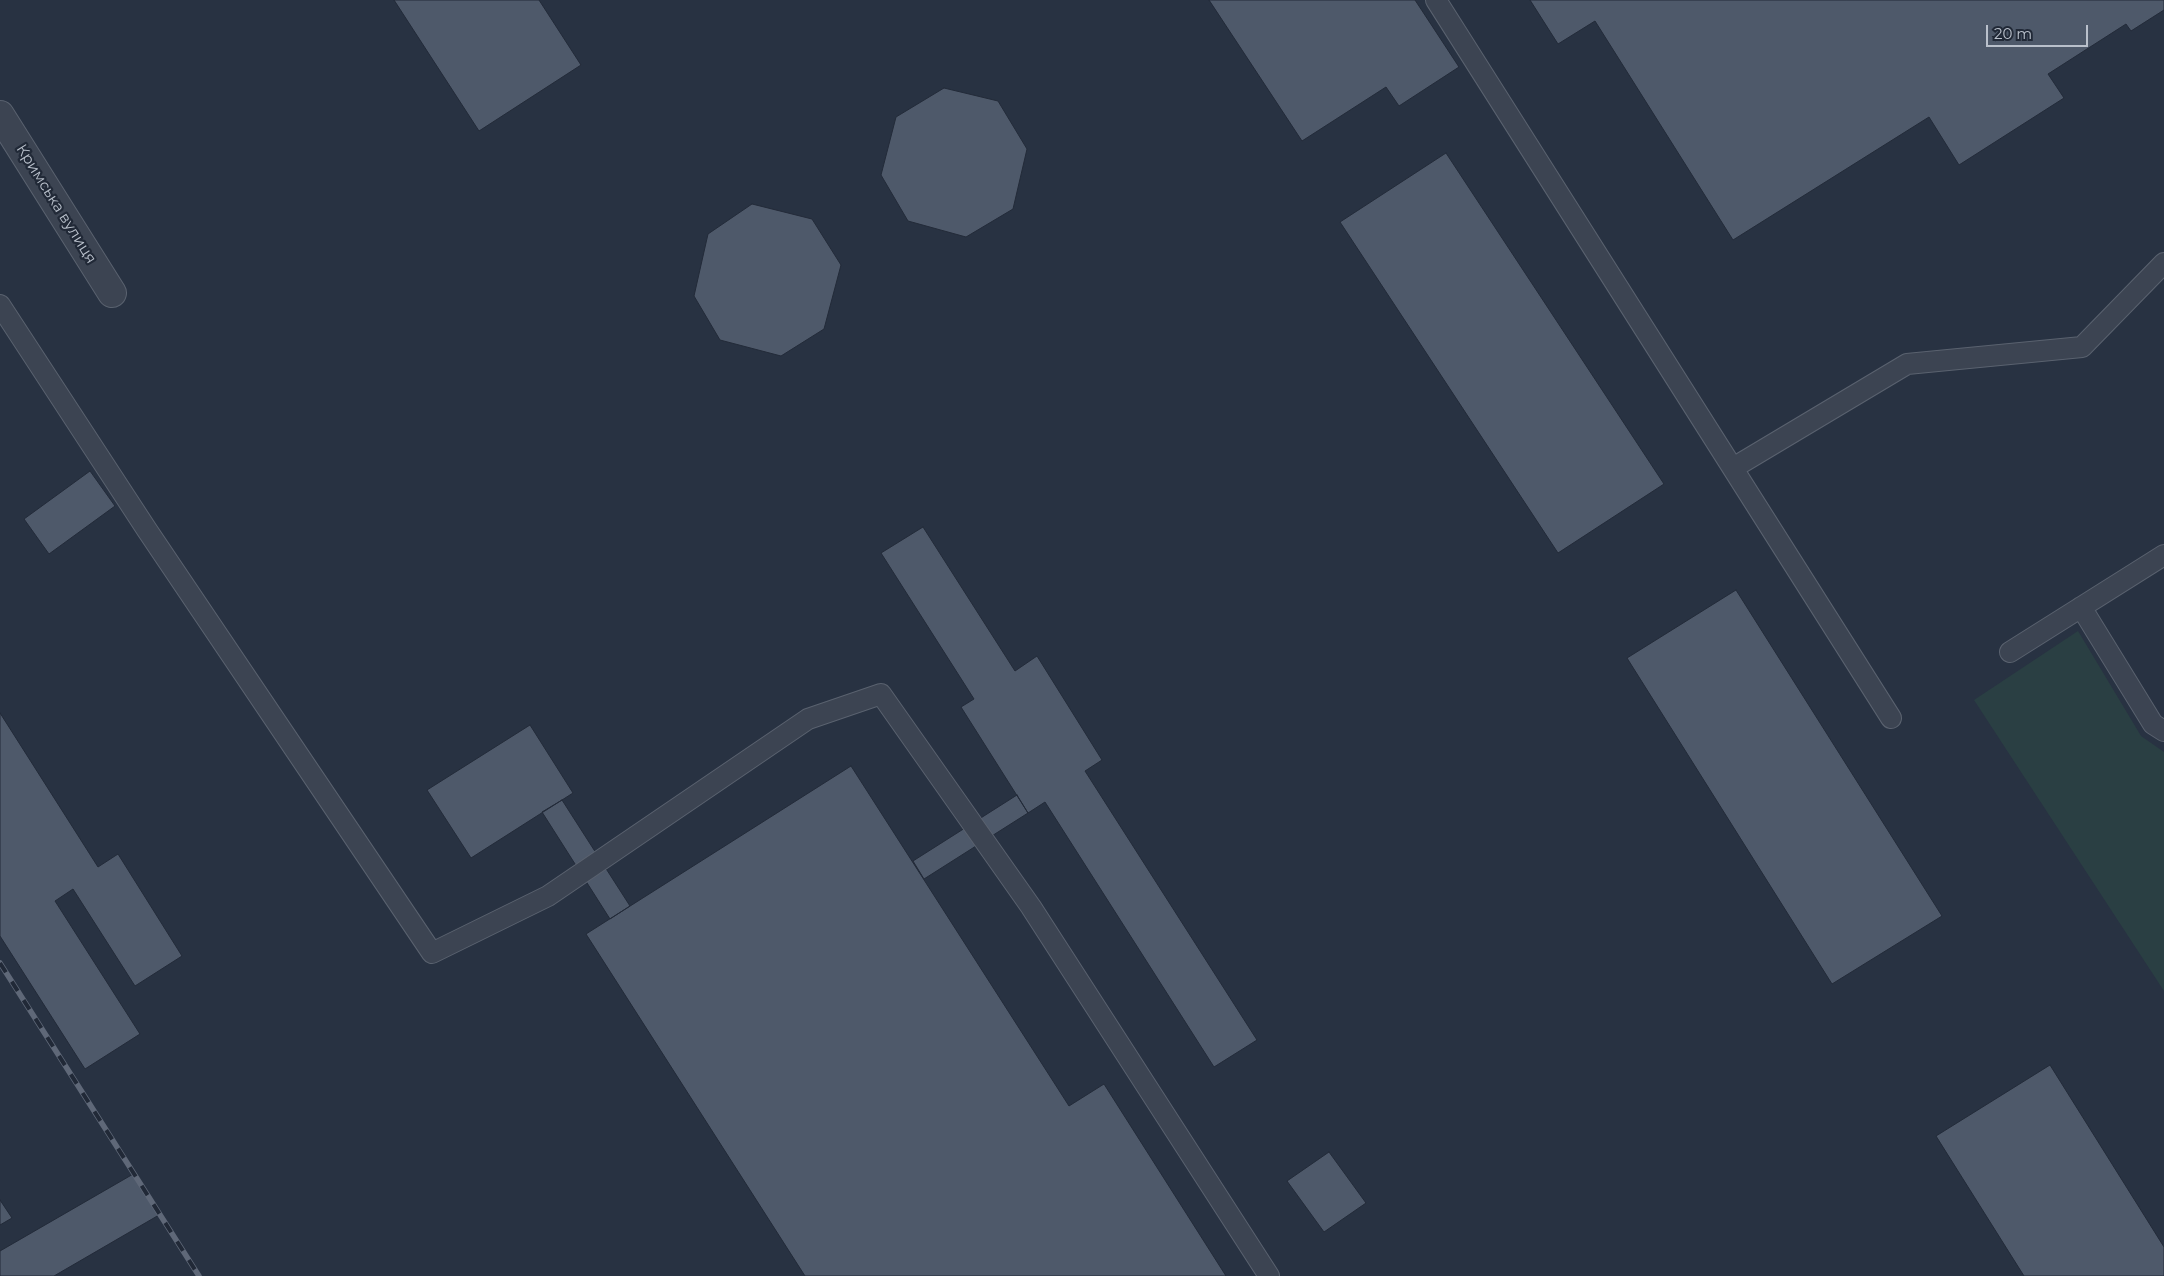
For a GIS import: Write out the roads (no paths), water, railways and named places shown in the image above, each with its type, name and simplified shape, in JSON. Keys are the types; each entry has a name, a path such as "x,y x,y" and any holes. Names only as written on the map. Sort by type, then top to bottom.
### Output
{"street":[{"name":"Кримська вулиця","path":"0,115 112,293"}],"lane":[{"path":"1436,0 1891,718"},
{"path":"1733,468 1906,364 2082,347 2164,263"},
{"path":"0,305 148,530 432,953 548,896 808,719 881,694 1031,907 1269,1276"},
{"path":"2010,652 2164,554"},
{"path":"2081,607 2154,724 2164,731"}],"railway":[{"path":"0,963 199,1276"}]}
